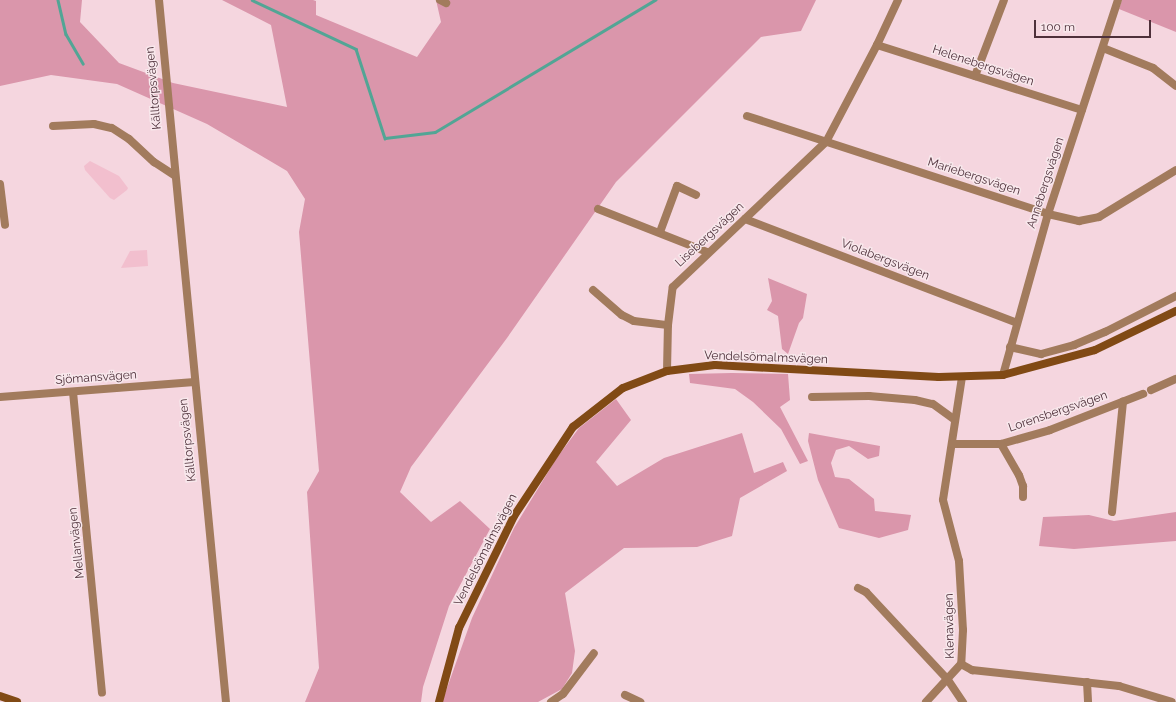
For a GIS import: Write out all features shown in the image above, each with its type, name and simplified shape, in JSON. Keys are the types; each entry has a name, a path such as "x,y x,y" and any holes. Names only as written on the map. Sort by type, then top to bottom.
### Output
{"street":[{"name":"Källtorpsvägen","path":"159,0 174,175 226,702"},
{"name":"Lisebergsvägen","path":"667,371 668,325 673,287 707,252 745,219 826,142 878,45 898,0"},
{"path":"975,76 1004,0"},
{"name":"Annebergsvägen","path":"1003,375 1048,214 1118,0"},
{"name":"Helenebergsvägen","path":"878,45 1082,110"},
{"path":"1103,48 1153,68 1176,86"},
{"path":"747,116 826,142"},
{"path":"53,126 94,124 112,128 129,139 154,162 174,175"},
{"name":"Mariebergsvägen","path":"826,142 1048,214 1079,221 1099,217 1176,170"},
{"path":"0,184 5,226"},
{"path":"660,232 677,186 696,195"},
{"path":"598,209 660,232 707,252"},
{"name":"Violabergsvägen","path":"745,219 1017,323"},
{"path":"593,290 622,315 634,321 668,325"},
{"path":"1010,347 1041,354 1074,345 1105,332 1176,296"},
{"name":"Vendelsömalmsvägen","path":"439,702 459,628 514,516 551,457 573,427 603,401 623,388 667,371 715,366 962,377 1003,375 1095,350 1176,311"},
{"name":"Klenavägen","path":"962,377 954,419 952,444 943,500 959,561 963,630 961,664 972,670 1119,686 1172,702"},
{"name":"Lorensbergsvägen","path":"952,444 1001,444 1050,430 1123,402 1176,379"},
{"name":"Sjömansvägen","path":"0,397 194,382"},
{"name":"Mellanvägen","path":"74,392 102,693"},
{"path":"812,397 869,396 915,400 933,404 954,419"},
{"name":"Lorensbergsvägen","path":"1112,512 1123,402"},
{"path":"1001,444 1021,480 1023,497"},
{"path":"858,588 866,592 948,680 963,702"},
{"path":"551,702 571,685 594,653"},
{"path":"926,702 948,680 961,664"},
{"path":"1087,682 1088,702"},
{"path":"625,695 640,702"},
{"path":"0,696 18,702"}],"shaded area":[{"path":"0,0 82,0 80,22 119,63 173,83 287,107 271,25 222,0 313,0 316,1 316,15 417,57 441,22 436,0 816,0 801,31 761,37 616,182 507,338 411,467 400,492 431,522 460,501 490,529 449,606 423,687 421,702 305,702 319,668 307,492 319,471 299,232 305,199 287,171 207,124 117,84 51,75 0,86"},
{"path":"1122,0 1176,0 1176,32 1119,9"},
{"path":"90,161 119,176 128,188 127,190 114,200 110,198 85,170 84,166"},
{"path":"147,250 148,266 121,268 130,251"},
{"path":"768,278 807,294 803,318 799,323 788,354 782,349 778,316 767,310 772,301"},
{"path":"689,374 788,374 790,400 780,407 808,461 800,464 781,429 753,402 735,389 690,383"},
{"path":"616,399 631,420 596,462 617,486 664,458 742,433 754,473 783,462 787,471 740,498 732,536 697,547 624,548 565,593 575,651 572,673 562,689 538,702 442,702 472,618 514,528 556,459 579,428"},
{"path":"809,433 880,446 879,456 868,459 849,446 836,450 831,463 835,477 849,479 874,499 875,511 911,515 908,530 879,538 839,528 818,480 808,441"},
{"path":"1176,512 1176,541 1074,549 1039,546 1043,517 1089,515 1114,521"}],"waterway":[{"path":"58,0 66,34 83,63"},
{"path":"252,0 356,49 385,138 435,132 655,0"}]}
